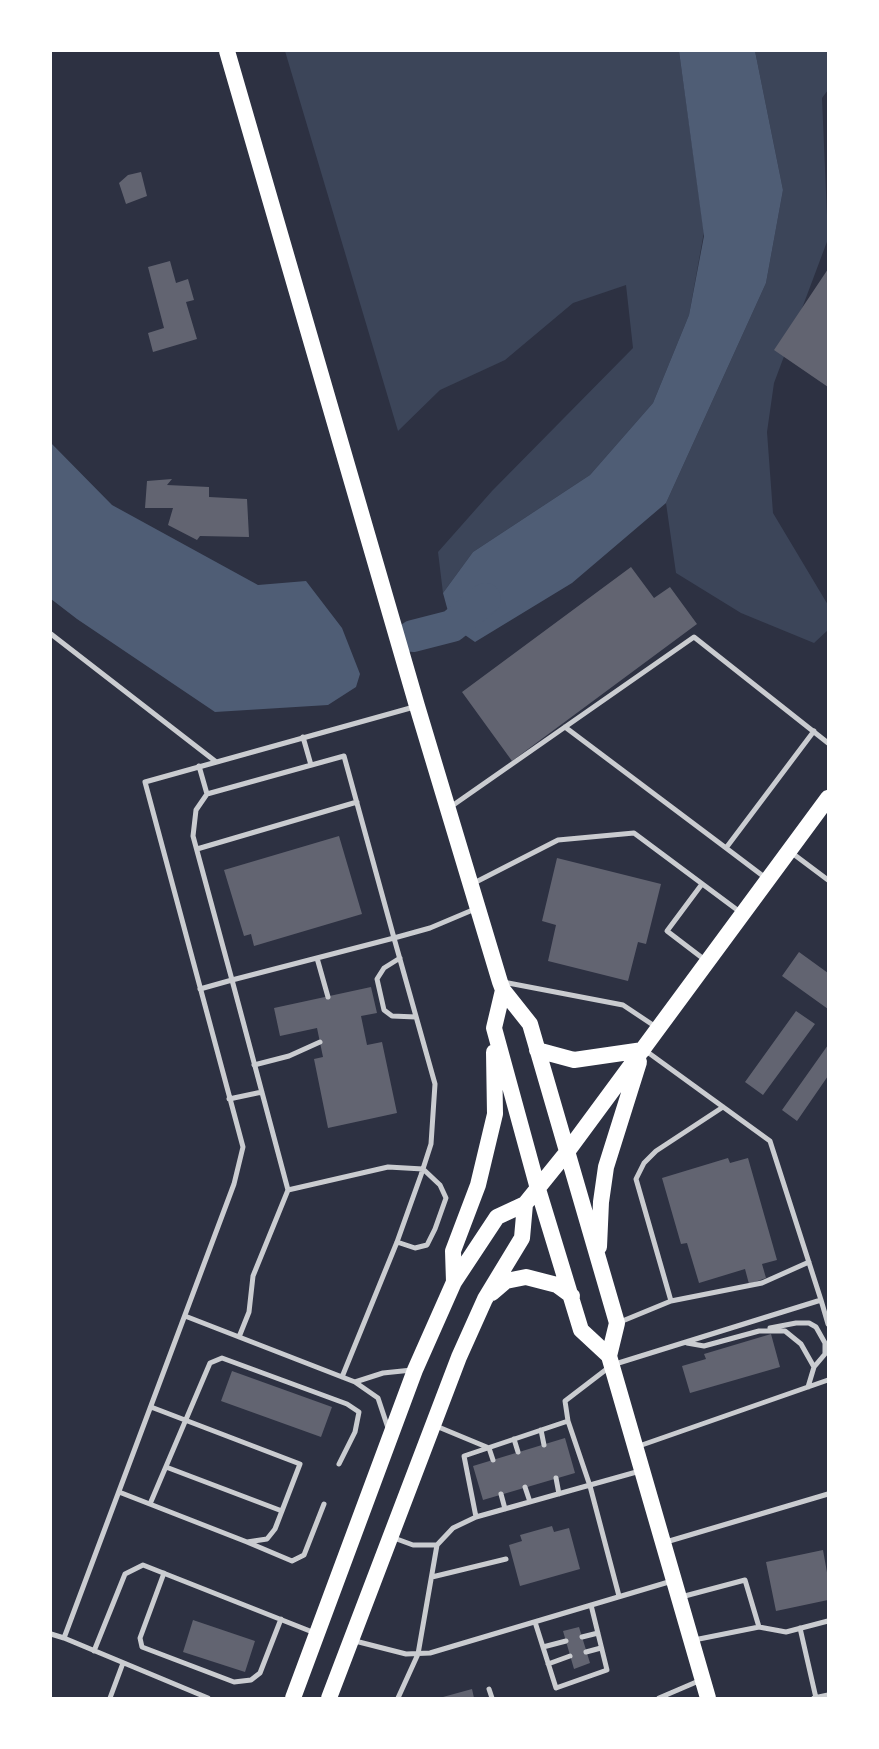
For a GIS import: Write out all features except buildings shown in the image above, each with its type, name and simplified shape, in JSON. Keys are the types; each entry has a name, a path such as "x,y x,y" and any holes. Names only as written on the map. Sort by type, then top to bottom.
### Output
{"main road":[{"path":"227,51 417,706 502,986 530,1024 617,1323 610,1361"},
{"path":"293,1698 415,1370 454,1282 497,1217 525,1203 538,1189 828,798"},
{"path":"454,1282 453,1251 478,1185 495,1114 494,1028 502,986"},
{"path":"494,1028 538,1189 581,1330 610,1361 709,1698"},
{"path":"537,1050 574,1060 643,1050"},
{"path":"598,1261 606,1167 643,1050"},
{"path":"330,1698 459,1357 485,1299 522,1238 525,1203"},
{"path":"485,1299 506,1282 526,1277 557,1285 572,1296"}],"lane":[{"path":"51,634 215,761"},
{"path":"448,809 694,637 828,743"},
{"path":"64,1639 234,1184 243,1147 145,782 417,706"},
{"path":"565,727 768,880"},
{"path":"726,848 814,731"},
{"path":"303,737 310,765"},
{"path":"239,1337 249,1312 253,1276 288,1190 193,836 196,810 206,793 344,755 435,1084 431,1144 397,1242 342,1377"},
{"path":"199,766 206,793"},
{"path":"197,849 356,802"},
{"path":"471,884 558,840 634,833 743,914"},
{"path":"789,851 828,880"},
{"path":"702,884 667,931 708,962"},
{"path":"200,989 430,928 478,907"},
{"path":"317,958 328,997"},
{"path":"400,958 384,968 377,979 384,1010 392,1016 416,1017"},
{"path":"502,986 623,1005 659,1028"},
{"path":"254,1065 289,1056 320,1042"},
{"path":"643,1050 770,1141 828,1324"},
{"path":"229,1099 262,1091"},
{"path":"671,1301 636,1180 643,1163 656,1151 723,1107"},
{"path":"288,1190 388,1167 423,1169 440,1185 446,1198 435,1229 427,1245 415,1248 397,1242"},
{"path":"617,1323 671,1301 762,1283 809,1262"},
{"path":"619,1596 590,1486 568,1421 565,1401 610,1361 685,1343 821,1300"},
{"path":"185,1316 355,1382 378,1398 390,1438"},
{"path":"685,1343 704,1346 759,1331 809,1323 821,1334 825,1343 825,1354 814,1367 808,1387"},
{"path":"759,1331 785,1331 794,1336 814,1367"},
{"path":"150,1504 210,1363 222,1358 347,1404 359,1412 355,1433 339,1464"},
{"path":"355,1382 383,1373 415,1370"},
{"path":"636,1447 828,1380"},
{"path":"151,1407 300,1464 275,1529 267,1539 247,1542"},
{"path":"476,1517 464,1456 568,1421"},
{"path":"433,1425 489,1448 493,1460"},
{"path":"541,1430 544,1444"},
{"path":"514,1439 518,1452"},
{"path":"166,1467 282,1511"},
{"path":"398,1698 418,1654 437,1545 453,1528 476,1517 642,1471"},
{"path":"555,1478 558,1494"},
{"path":"526,1487 530,1502"},
{"path":"119,1492 292,1562 304,1555 324,1504"},
{"path":"501,1494 505,1509"},
{"path":"663,1542 828,1494"},
{"path":"391,1536 413,1545 437,1545"},
{"path":"432,1577 506,1559"},
{"path":"94,1651 125,1574 143,1565 317,1633"},
{"path":"164,1573 139,1638 142,1647 234,1682 251,1680 260,1673 281,1619"},
{"path":"352,1640 406,1654 429,1653 674,1580"},
{"path":"679,1597 745,1580 759,1628"},
{"path":"535,1622 556,1688 607,1670 591,1605"},
{"path":"692,1641 759,1628 786,1632 828,1621"},
{"path":"800,1628 815,1698 828,1695"},
{"path":"582,1637 598,1633"},
{"path":"51,1634 208,1698"},
{"path":"543,1647 566,1641"},
{"path":"586,1652 601,1648"},
{"path":"548,1664 570,1656"},
{"path":"110,1698 123,1663"},
{"path":"659,1698 703,1679"},
{"path":"489,1689 492,1698"}],"shaded area":[{"path":"285,51 679,51 704,232 689,315 653,403 590,475 473,552 443,593 438,552 492,491 633,348 626,285 573,303 505,360 440,390 398,431"},
{"path":"679,51 755,51 783,190 766,283 666,503 572,583 475,642 452,626 443,593 473,552 590,475 653,403 689,315 704,236"},
{"path":"755,51 828,51 828,90 822,98 828,239 774,383 767,432 773,513 828,605 828,630 814,643 741,613 676,573 666,503 766,283 783,190"},
{"path":"51,443 112,505 258,585 306,581 342,628 360,674 356,687 328,705 215,712 51,599"}],"waterway":[{"path":"413,636 452,626 485,599"}]}
